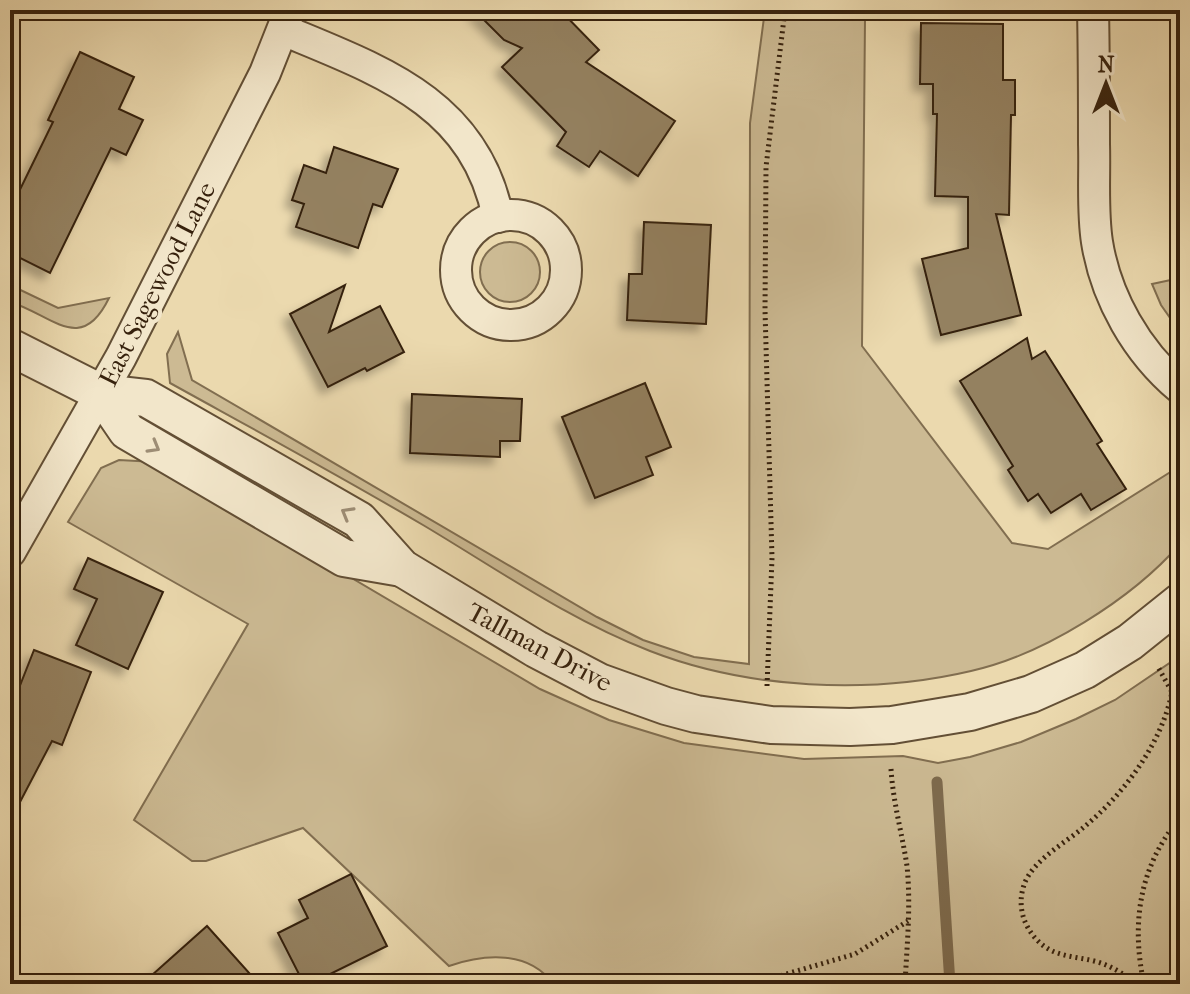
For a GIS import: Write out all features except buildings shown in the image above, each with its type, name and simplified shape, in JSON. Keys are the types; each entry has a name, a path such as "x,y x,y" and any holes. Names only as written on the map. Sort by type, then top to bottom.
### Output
{"street":[{"path":"1093,10 1097,242 1124,319 1147,354 1180,388"},
{"path":"287,20 396,80 438,110 455,126 475,154 488,181 498,217"},
{"name":"East Sagewood Lane","path":"10,552 101,393 265,73 287,20"},
{"name":"Tallman Drive","path":"10,347 101,393 146,398 359,520 402,568 536,649 599,682 696,714 771,725 811,727 892,725 970,712 1045,687 1108,657 1180,602"}],"path":[{"path":"767,686 772,558 765,310 766,181 770,123 785,10"},
{"path":"1137,984 1113,968 1053,953 1027,929 1021,912 1028,877 1109,803 1145,756 1169,709 1172,692 1158,667"},
{"path":"891,769 896,818 907,867 905,984"},
{"path":"1144,984 1137,945 1142,890 1158,848 1180,818"},
{"path":"752,984 855,954 908,921"}],"shaded area":[{"path":"765,10 878,10 865,19 862,346 1012,543 1048,549 1180,466 1180,544 1137,585 1084,622 999,663 932,679 850,685 809,684 727,674 688,664 620,638 562,609 392,507 170,383 167,354 178,332 192,380 597,617 643,640 694,657 749,664 750,123"},
{"path":"510,242 522,244 531,251 538,260 538,284 531,293 522,300 510,302 498,300 489,293 482,284 480,272 482,260 489,251 498,244"},
{"path":"1180,278 1180,332 1161,305 1152,284"},
{"path":"10,285 58,308 109,298 87,325 76,328 64,326 10,302"},
{"path":"119,460 155,462 540,689 609,720 684,743 804,759 903,756 938,763 1021,742 1076,719 1115,700 1180,656 1180,984 553,984 532,965 519,960 491,957 449,966 303,828 206,861 192,861 134,820 248,624 68,522 101,468"}],"waterway":[{"path":"937,782 950,984"}]}
